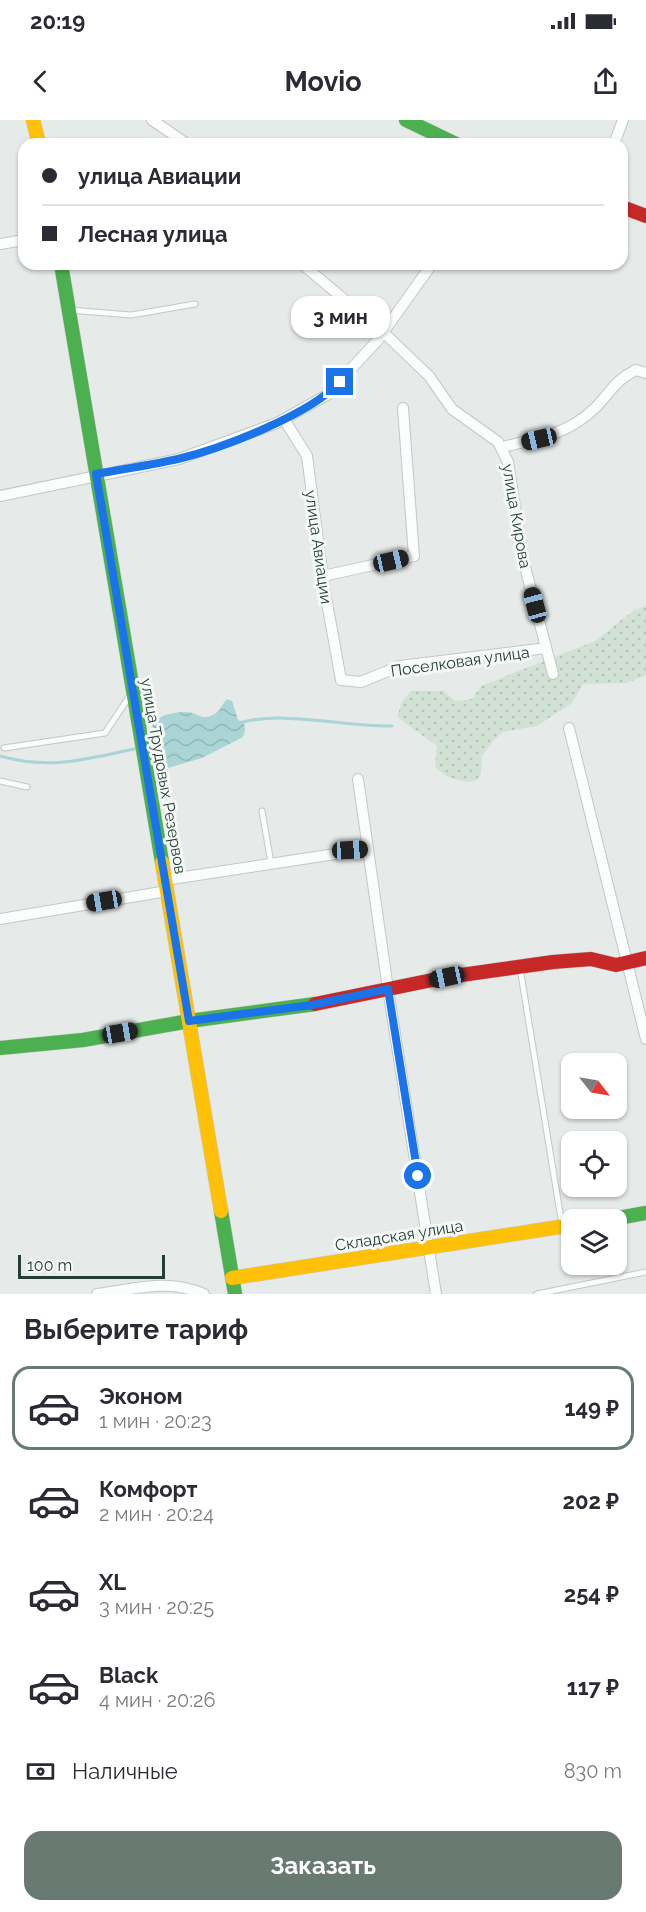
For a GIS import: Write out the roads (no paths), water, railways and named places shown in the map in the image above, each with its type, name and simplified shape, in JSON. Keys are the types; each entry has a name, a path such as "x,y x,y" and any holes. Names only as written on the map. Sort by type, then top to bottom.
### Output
{"street":[{"path":"33,120 38,138"},
{"path":"152,120 178,138"},
{"path":"405,120 443,138"},
{"path":"616,138 623,120"},
{"path":"628,209 646,216"},
{"path":"0,244 18,241"},
{"name":"улица Трудовых Резервов","path":"62,270 235,1294"},
{"name":"улица Кирова","path":"309,270 383,332 429,376 452,409 502,447 508,462 524,563 553,675"},
{"path":"0,496 96,474 179,459 284,419 327,395 383,332 428,270"},
{"path":"502,447 558,434 595,408 620,378 636,370 646,373"},
{"path":"323,576 414,556 402,408"},
{"name":"улица Авиации","path":"284,419 307,456 340,680"},
{"name":"Поселковая улица","path":"340,680 361,682 400,666 546,648"},
{"path":"569,728 646,1039"},
{"path":"358,779 436,1294"},
{"path":"0,919 271,863 368,849"},
{"path":"0,1048 83,1040 189,1021 312,1005 447,977 519,966 572,959 591,959 616,965 646,958"},
{"path":"627,1216 646,1213"},
{"name":"Складская улица","path":"232,1278 561,1227"},
{"path":"98,1294 160,1284 183,1285 204,1294"}],"lane":[{"path":"68,310 86,314 131,315 195,304"},
{"path":"4,748 105,733 133,691"},
{"path":"0,782 27,787"},
{"path":"262,811 271,863"},
{"path":"519,966 564,1209"},
{"path":"537,1294 646,1272"}],"water":[{"path":"227,699 232,701 238,720 244,723 243,737 202,758 161,770 156,734 151,723 176,713 187,712 208,717 214,715"}],"waterway":[{"path":"239,723 257,719 295,718 392,726"},
{"path":"146,747 160,744"},
{"path":"0,756 54,763 139,748"}]}
